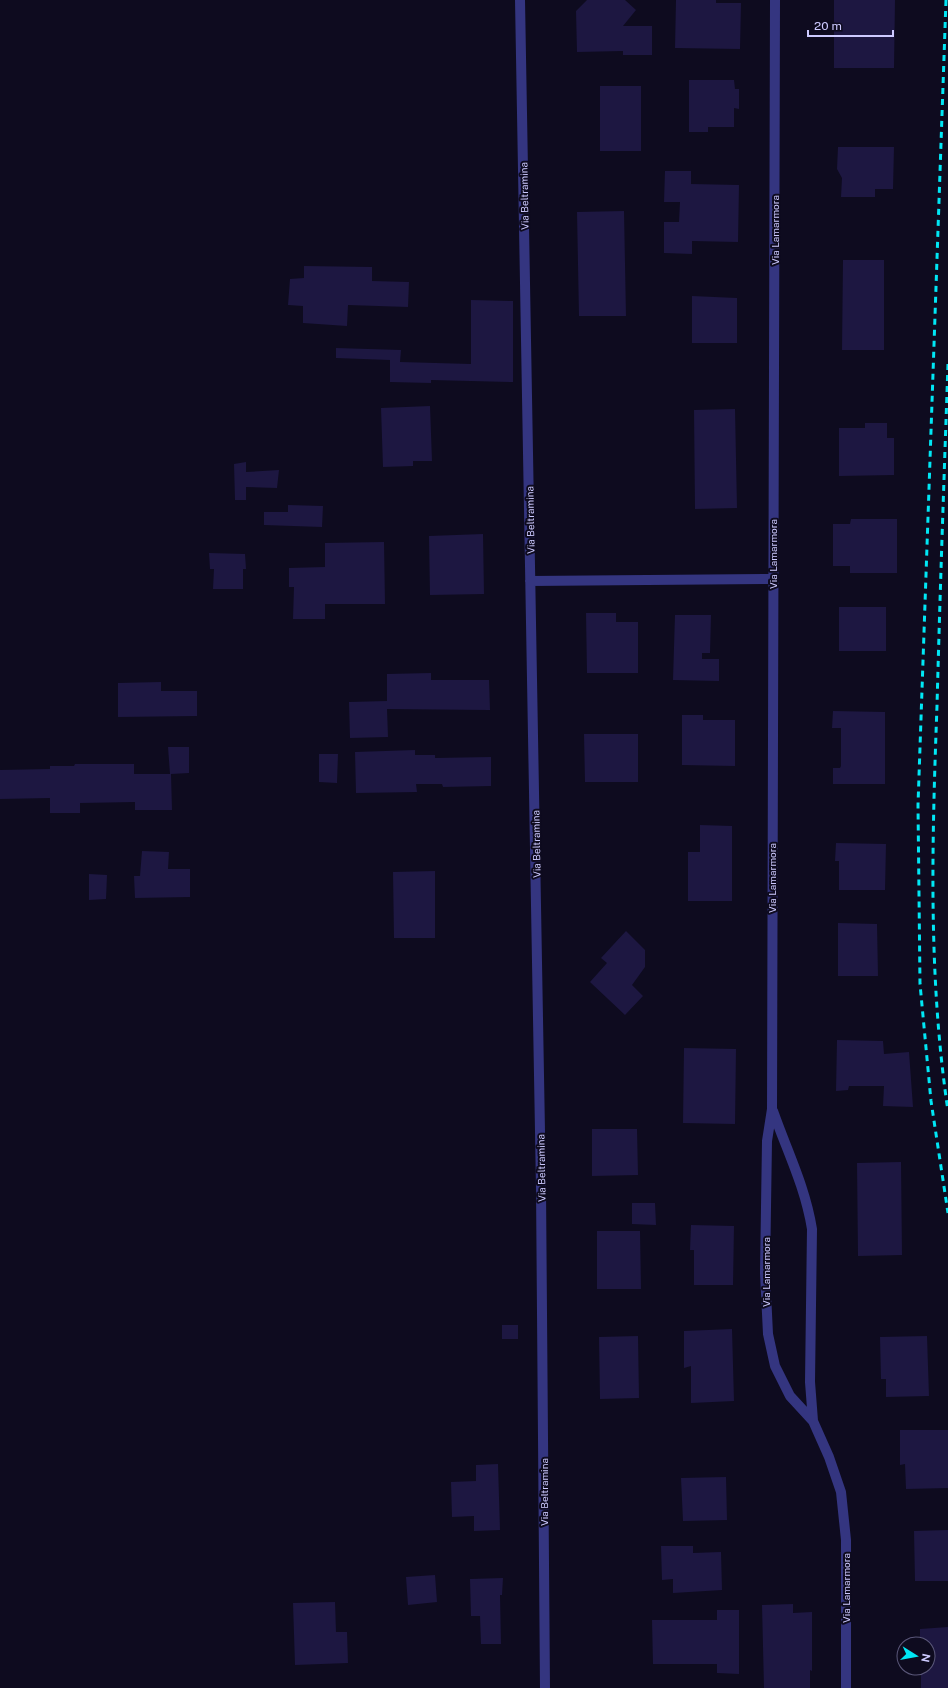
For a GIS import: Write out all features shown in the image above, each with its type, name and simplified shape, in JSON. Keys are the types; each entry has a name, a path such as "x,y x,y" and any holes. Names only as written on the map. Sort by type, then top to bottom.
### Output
{"street":[{"name":"Via Beltramina","path":"520,0 541,1188 545,1688"},
{"name":"Via Lamarmora","path":"775,0 772,1109 767,1141 765,1273 768,1334 775,1366 790,1396 813,1421 829,1457 841,1492 846,1540 846,1688"},
{"path":"530,581 773,579"},
{"name":"Via Lamarmora","path":"772,1109 800,1179 808,1207 812,1229 810,1382 813,1421"}],"building":[{"path":"587,0 625,0 636,10 623,26 652,26 652,55 623,55 623,51 577,52 576,11"},
{"path":"676,0 716,0 716,3 741,3 740,49 675,48"},
{"path":"834,0 895,0 894,68 834,68"},
{"path":"689,80 734,80 735,89 739,89 739,109 734,108 734,127 708,127 708,132 689,132"},
{"path":"600,86 641,86 641,151 600,151"},
{"path":"838,147 894,147 893,189 875,189 875,197 841,197 842,178 837,169"},
{"path":"665,171 691,171 691,184 739,185 738,242 692,241 692,254 664,253 664,222 679,222 680,202 664,202"},
{"path":"624,211 626,316 579,316 577,212"},
{"path":"843,260 884,260 884,350 842,350"},
{"path":"304,266 372,267 372,281 409,282 408,307 348,305 347,326 303,323 303,306 288,305 290,279 304,278"},
{"path":"692,296 737,298 737,343 692,343"},
{"path":"471,300 513,301 513,382 431,380 431,383 390,382 390,360 336,358 336,348 401,350 400,362 471,364"},
{"path":"430,406 432,461 413,461 413,466 383,467 381,408"},
{"path":"735,409 737,508 695,509 694,410"},
{"path":"865,423 887,423 887,438 894,438 894,475 839,476 839,428 865,428"},
{"path":"246,462 246,472 279,470 277,488 246,487 246,500 235,500 234,464"},
{"path":"288,505 323,506 322,527 264,525 264,512 288,512"},
{"path":"851,519 897,519 897,573 850,573 850,566 833,566 833,524 850,524"},
{"path":"483,534 484,594 430,595 429,536"},
{"path":"384,542 385,604 325,604 325,619 293,619 294,587 289,587 289,568 325,567 325,543"},
{"path":"209,553 245,554 246,569 243,569 243,589 213,589 214,569 210,569"},
{"path":"839,607 886,607 886,651 839,651"},
{"path":"586,613 616,613 616,622 638,622 638,673 587,673"},
{"path":"675,615 711,615 710,653 702,653 702,659 719,659 719,681 673,680"},
{"path":"431,673 431,680 489,680 490,710 387,709 388,737 350,738 349,702 387,701 387,674"},
{"path":"161,682 161,691 197,691 197,716 118,717 118,683"},
{"path":"833,711 885,712 885,784 833,784 833,768 840,768 841,766 841,728 832,728"},
{"path":"682,715 703,715 703,720 735,720 735,766 682,765"},
{"path":"584,734 638,734 638,782 585,782"},
{"path":"168,747 189,747 189,773 171,774 172,810 135,810 135,802 80,803 80,813 50,813 50,798 0,799 0,770 50,769 50,766 74,766 75,764 134,764 134,774 170,774"},
{"path":"415,750 415,755 435,755 435,758 491,757 491,786 443,787 442,784 416,784 417,792 356,793 355,752"},
{"path":"319,754 338,754 337,783 319,782"},
{"path":"700,825 732,826 732,901 688,901 688,852 700,852"},
{"path":"836,843 886,844 885,890 839,890 839,861 835,861"},
{"path":"142,851 169,852 168,869 190,869 190,897 135,898 134,876 140,876"},
{"path":"435,871 435,938 394,938 393,872"},
{"path":"89,874 107,875 106,899 89,900"},
{"path":"838,923 877,924 878,976 838,976"},
{"path":"626,931 645,950 645,967 632,985 643,996 625,1015 590,982 607,963 601,958"},
{"path":"837,1040 883,1041 884,1054 909,1052 913,1107 883,1106 884,1086 849,1086 848,1090 836,1091"},
{"path":"684,1048 736,1049 735,1124 683,1123"},
{"path":"592,1129 637,1129 638,1175 592,1176"},
{"path":"901,1162 902,1255 858,1256 857,1163"},
{"path":"632,1203 655,1203 656,1225 632,1224"},
{"path":"691,1225 734,1226 733,1285 694,1285 694,1250 690,1250"},
{"path":"597,1231 640,1231 641,1289 597,1289"},
{"path":"502,1325 518,1325 518,1339 502,1339"},
{"path":"732,1329 734,1401 691,1403 691,1366 684,1368 684,1331"},
{"path":"638,1336 639,1398 600,1399 599,1337"},
{"path":"927,1336 929,1396 886,1397 886,1379 881,1379 880,1337"},
{"path":"900,1430 948,1430 948,1488 906,1489 905,1464 900,1465"},
{"path":"498,1464 500,1530 474,1531 474,1516 452,1517 451,1482 476,1481 476,1465"},
{"path":"726,1477 727,1520 683,1521 681,1478"},
{"path":"948,1530 948,1581 915,1581 914,1531"},
{"path":"661,1546 693,1546 693,1553 721,1552 722,1590 673,1593 673,1579 662,1580"},
{"path":"435,1575 437,1602 408,1605 406,1577"},
{"path":"503,1578 502,1595 500,1595 501,1644 481,1644 480,1616 471,1616 470,1579"},
{"path":"335,1602 336,1632 347,1632 348,1663 295,1665 293,1603"},
{"path":"793,1604 793,1613 812,1612 812,1671 810,1670 810,1688 764,1688 762,1605"},
{"path":"717,1610 739,1610 739,1674 717,1673 717,1664 653,1664 652,1620 717,1620"},
{"path":"948,1627 948,1688 921,1688 921,1676 936,1676 936,1636 920,1636 920,1629"}],"railway":[{"path":"946,0 918,805 920,984 931,1101 948,1213"},
{"path":"948,364 933,858 934,960 937,1010 948,1111"}]}
